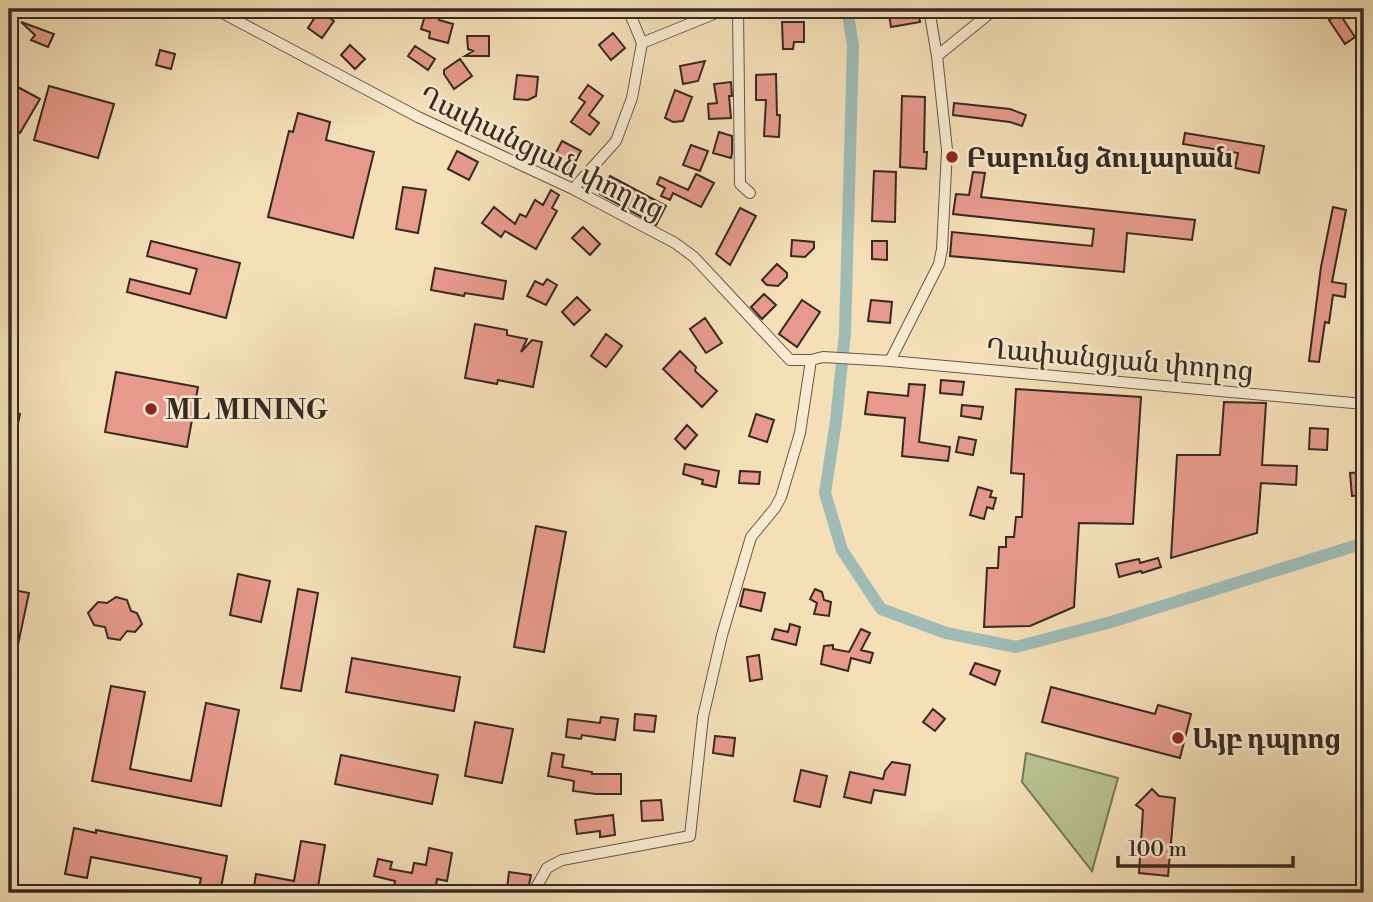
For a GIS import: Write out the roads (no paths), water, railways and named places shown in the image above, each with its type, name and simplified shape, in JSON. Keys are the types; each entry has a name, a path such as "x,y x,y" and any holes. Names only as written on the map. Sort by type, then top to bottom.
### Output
{"street":[{"name":"Ղափանցյան փողոց","path":"215,9 418,117 573,189 675,243 694,257 790,360 823,357 890,361 1364,404"},
{"path":"573,189 616,141 632,98 642,43 628,9"},
{"path":"642,43 726,9"},
{"path":"738,9 740,184 750,193"},
{"path":"890,361 939,264 942,248 947,150 929,9"},
{"path":"937,56 995,9"},
{"path":"533,893 547,868 562,860 690,836 703,717 722,635 751,537 781,497 800,433 811,360"}],"waterway":[{"path":"847,9 853,45 845,333 825,493 842,550 881,609 946,633 1016,647 1111,622 1364,543"}],"place":[{"name":"Բաբունց ձուլարան","path":"952,157"},
{"name":"ML MINING","path":"151,409"},
{"name":"Այբ դպրոց","path":"1178,738"}]}
